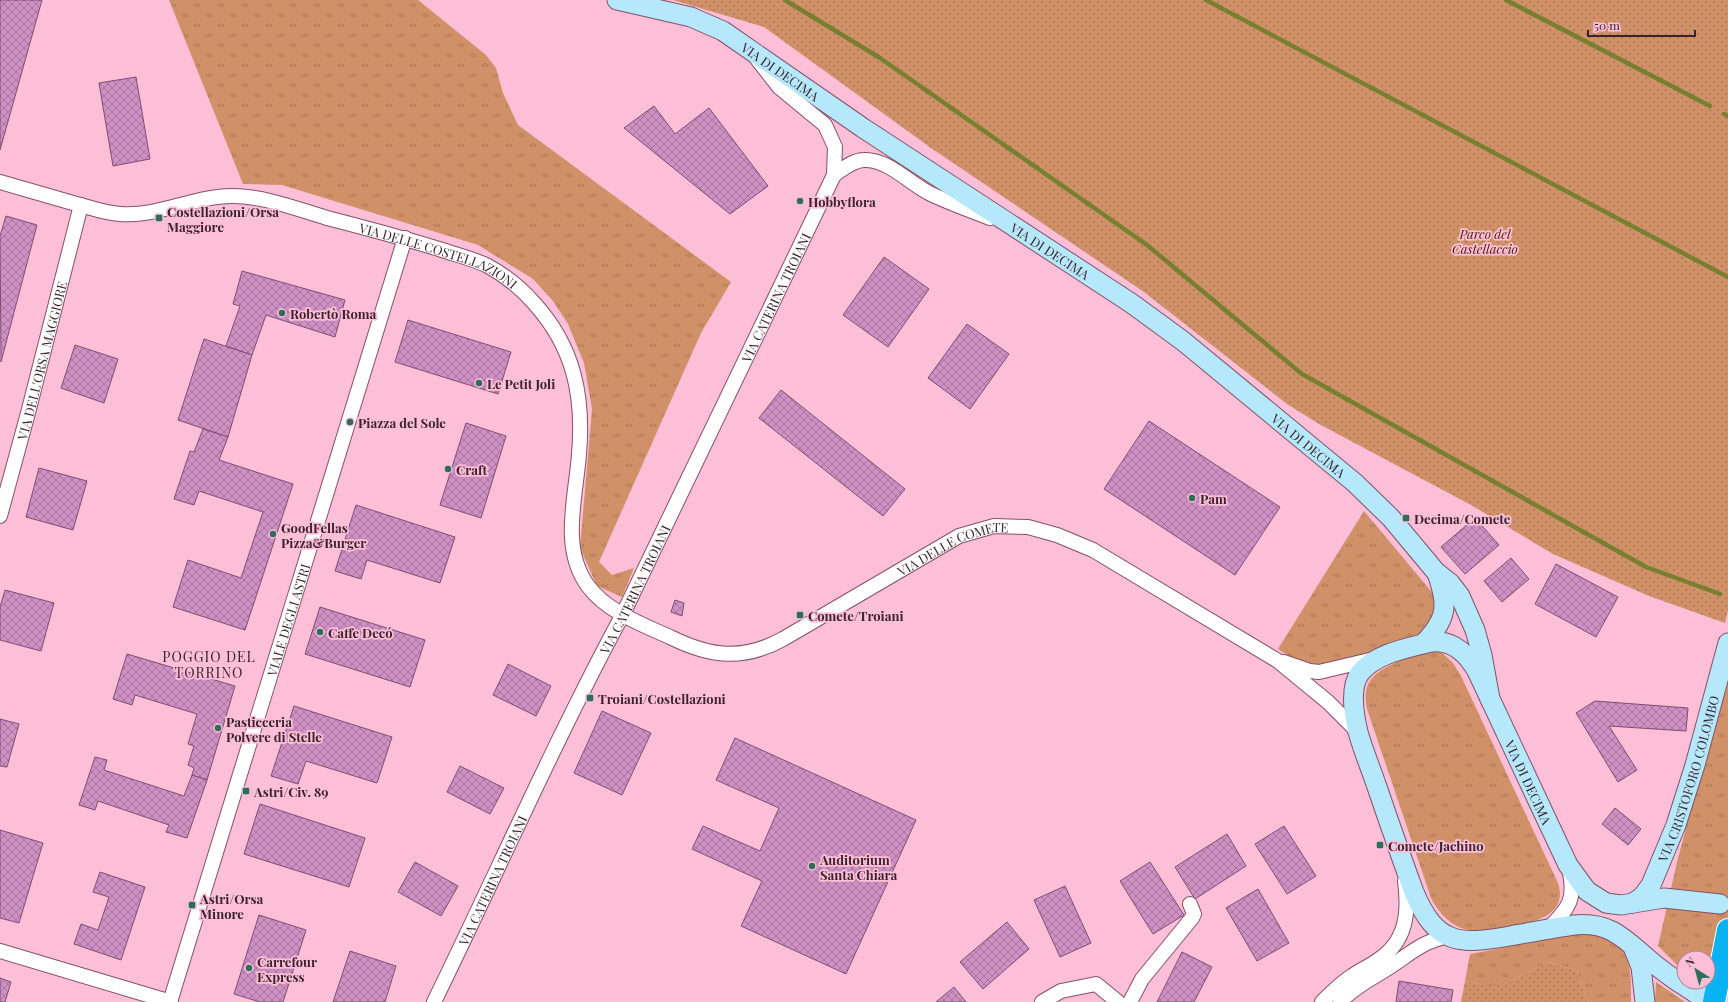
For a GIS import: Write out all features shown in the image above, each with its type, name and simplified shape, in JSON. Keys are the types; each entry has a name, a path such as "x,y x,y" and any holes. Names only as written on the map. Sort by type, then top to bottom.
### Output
{"highway":[{"path":"1708,999 1728,930"}],"main road":[{"name":"VIA DI DECIMA","path":"617,0 700,20 723,31 863,128 1013,227 1063,257 1135,306 1192,348 1367,494 1403,531 1436,572 1455,589 1470,617 1482,655 1490,699"},
{"name":"VIA DI DECIMA","path":"1424,643 1436,631 1443,616 1444,595 1436,572"},
{"name":"VIA DI DECIMA","path":"1424,643 1445,642 1460,649 1472,662 1568,864 1582,886 1594,897 1611,904 1632,903 1664,898 1720,904"},
{"path":"1358,732 1354,700 1355,685 1360,673 1366,667 1383,657 1424,643"},
{"name":"VIA CRISTOFORO COLOMBO","path":"1632,903 1642,897 1651,885 1676,825 1699,751 1728,643"},
{"name":"VIA DELLE COMETE","path":"1358,732 1403,863 1422,910 1435,926 1448,936"},
{"path":"1448,936 1472,942 1579,924 1594,925 1613,931 1667,974 1708,999"},
{"path":"1629,943 1636,954 1641,967 1645,1002"}],"street":[{"name":"VIA CATERINA TROIANI","path":"434,1002 510,842 623,614 834,175 835,147 826,125 779,87 748,47"},
{"path":"834,175 856,162 874,161 886,166 929,193 1013,227"},
{"name":"VIA DELLE COSTELLAZIONI","path":"0,182 111,213 129,215 158,211 216,198 246,197 405,238 478,262 505,276 525,294 557,333 572,364 578,402 579,452 572,520 575,561 590,589 605,602 623,614"},
{"name":"VIA DELL'ORSA MAGGIORE","path":"0,516 81,205"},
{"name":"VIALE DEGLI ASTRI","path":"170,1002 405,238"},
{"name":"VIA DELLE COMETE","path":"623,614 689,646 726,654 745,653 776,642 959,536 988,526 1020,526 1057,535 1093,550 1278,661 1328,702 1358,732"},
{"name":"VIA DELLE COMETE","path":"1278,661 1290,663 1310,672 1319,672 1383,657"},
{"path":"1322,1002 1350,976 1383,957 1395,946 1400,938 1406,920 1408,904 1403,863"},
{"name":"VIA DI DECIMA","path":"1548,929 1567,909 1571,900 1572,884 1568,864"},
{"path":"1130,1002 1142,979 1192,918 1194,914 1190,904"},
{"path":"1340,1002 1356,988 1422,944 1448,936"},
{"path":"0,951 170,1002"},
{"path":"1042,1002 1061,991 1096,984 1118,1002"}],"green space":[{"path":"169,0 418,0 486,55 496,68 503,93 518,125 731,282 701,333 599,562 612,575 634,568 622,597 597,586 580,548 592,409 584,363 568,324 553,301 533,279 478,245 282,185 243,184"},
{"name":"Parco del Castellaccio","path":"673,0 1728,0 1728,610 1725,623 1649,596 1553,554 1471,505 1319,424 1287,404 1144,292 931,148 764,27"},
{"path":"1364,511 1436,597 1436,612 1433,623 1420,633 1405,641 1369,654 1331,663 1314,664 1299,662 1278,649"},
{"path":"1440,651 1453,663 1461,676 1558,883 1560,894 1558,903 1554,910 1540,919 1494,930 1467,930 1456,926 1447,919 1436,907 1431,898 1367,709 1366,691 1372,678 1384,669 1415,656"},
{"path":"1728,670 1728,980 1725,996 1715,990 1716,990 1716,950 1676,950 1676,964 1658,946 1677,862"},
{"path":"1575,934 1600,934 1613,941 1620,947 1625,955 1630,972 1631,1002 1588,1002 1576,970 1548,962 1503,985 1484,985 1465,981 1470,954"},
{"path":"1548,962 1576,970 1588,1002 1461,1002 1465,981 1484,985 1503,985"},
{"path":"1656,982 1685,1002 1655,1002"}],"building":[{"path":"0,0 42,0 0,150"},
{"path":"136,77 150,159 113,166 99,83"},
{"path":"654,106 675,134 709,108 768,186 730,214 624,128"},
{"path":"6,216 37,225 1,362 0,236"},
{"path":"884,257 929,289 888,347 843,315"},
{"path":"242,271 345,300 335,337 266,315 252,355 226,346 240,306 233,304"},
{"path":"408,320 511,352 498,394 395,362"},
{"path":"967,324 1009,354 970,409 928,378"},
{"path":"204,339 252,355 228,437 178,420"},
{"path":"75,345 118,359 104,403 61,388"},
{"path":"781,390 905,489 883,516 759,418"},
{"name":"Pam","path":"1149,421 1280,507 1235,575 1104,489"},
{"path":"466,423 506,436 481,518 440,505"},
{"path":"203,429 228,437 219,460 293,484 245,630 173,607 188,560 241,578 263,512 199,491 194,505 174,499 190,451 194,452"},
{"path":"39,468 87,481 73,530 26,517"},
{"path":"356,505 455,537 440,583 367,560 361,579 335,571"},
{"path":"1475,518 1499,545 1465,574 1441,547"},
{"path":"1511,558 1529,579 1502,602 1484,581"},
{"path":"1556,564 1618,597 1596,637 1535,604"},
{"path":"5,590 54,603 41,651 0,640 0,607"},
{"path":"675,600 684,603 682,616 671,612"},
{"path":"320,607 425,640 410,687 305,654"},
{"path":"127,654 235,686 207,780 192,775 194,768 188,765 194,746 188,744 197,714 135,695 132,705 113,699"},
{"path":"508,664 551,686 536,716 493,695"},
{"path":"1595,701 1688,708 1686,731 1609,726 1637,770 1618,782 1576,713"},
{"path":"294,706 392,737 377,783 306,761 298,784 271,776"},
{"path":"602,711 651,733 622,795 574,773"},
{"path":"0,719 19,724 7,767 0,766"},
{"name":"Auditorium Santa Chiara","path":"735,738 916,820 846,974 741,926 762,881 692,849 703,826 760,851 779,808 716,780"},
{"path":"95,757 107,760 104,770 184,796 192,775 207,780 187,838 166,832 169,825 98,801 95,810 79,805"},
{"path":"460,766 504,788 490,814 447,792"},
{"path":"260,804 365,838 349,887 244,854"},
{"path":"1615,808 1641,829 1628,845 1602,824"},
{"path":"1284,826 1316,876 1287,894 1255,844"},
{"path":"0,830 43,843 19,923 0,918"},
{"path":"1227,834 1246,866 1195,899 1175,867"},
{"path":"415,862 458,886 441,916 398,892"},
{"path":"1150,862 1184,915 1153,934 1120,881"},
{"path":"100,872 145,887 121,960 74,944 81,924 98,930 109,897 93,892"},
{"path":"1065,886 1091,943 1060,957 1034,900"},
{"path":"1258,889 1289,943 1257,961 1226,908"},
{"path":"259,915 306,930 283,1002 260,1002 234,994"},
{"path":"1007,922 1029,949 983,989 960,962"},
{"path":"350,951 396,966 385,1002 333,1002"},
{"path":"1182,952 1212,967 1194,1002 1157,1002"},
{"path":"0,978 11,982 5,1002 0,1002"},
{"path":"1399,981 1453,990 1451,1002 1396,1002"},
{"path":"954,987 966,1002 936,1002"}],"waterway":[{"path":"785,0 880,58 1147,245 1302,374 1646,567 1720,594"},
{"path":"1206,0 1728,277"},
{"path":"1506,0 1710,106"},
{"path":"1724,114 1728,116"}],"place":[{"name":"Hobbyflora","path":"800,201"},
{"name":"Costellazioni/Orsa Maggiore","path":"159,218"},
{"name":"Robertò Roma","path":"282,313"},
{"name":"Le Petit Joli","path":"479,383"},
{"name":"Piazza del Sole","path":"350,422"},
{"name":"Craft","path":"448,469"},
{"name":"Pam","path":"1192,498"},
{"name":"Decima/Comete","path":"1406,518"},
{"name":"GoodFellas Pizza&Burger","path":"273,534"},
{"name":"Comete/Troiani","path":"800,615"},
{"name":"Caffe Decó","path":"320,632"},
{"name":"Troiani/Costellazioni","path":"590,698"},
{"name":"Pasticceria Polvere di Stelle","path":"218,728"},
{"name":"Astri/Civ. 89","path":"246,791"},
{"name":"Comete/Jachino","path":"1380,845"},
{"name":"Auditorium Santa Chiara","path":"812,866"},
{"name":"Astri/Orsa Minore","path":"192,905"},
{"name":"Carrefour Express","path":"249,968"}],"district":[{"name":"POGGIO DEL TORRINO","path":"209,664"}]}
